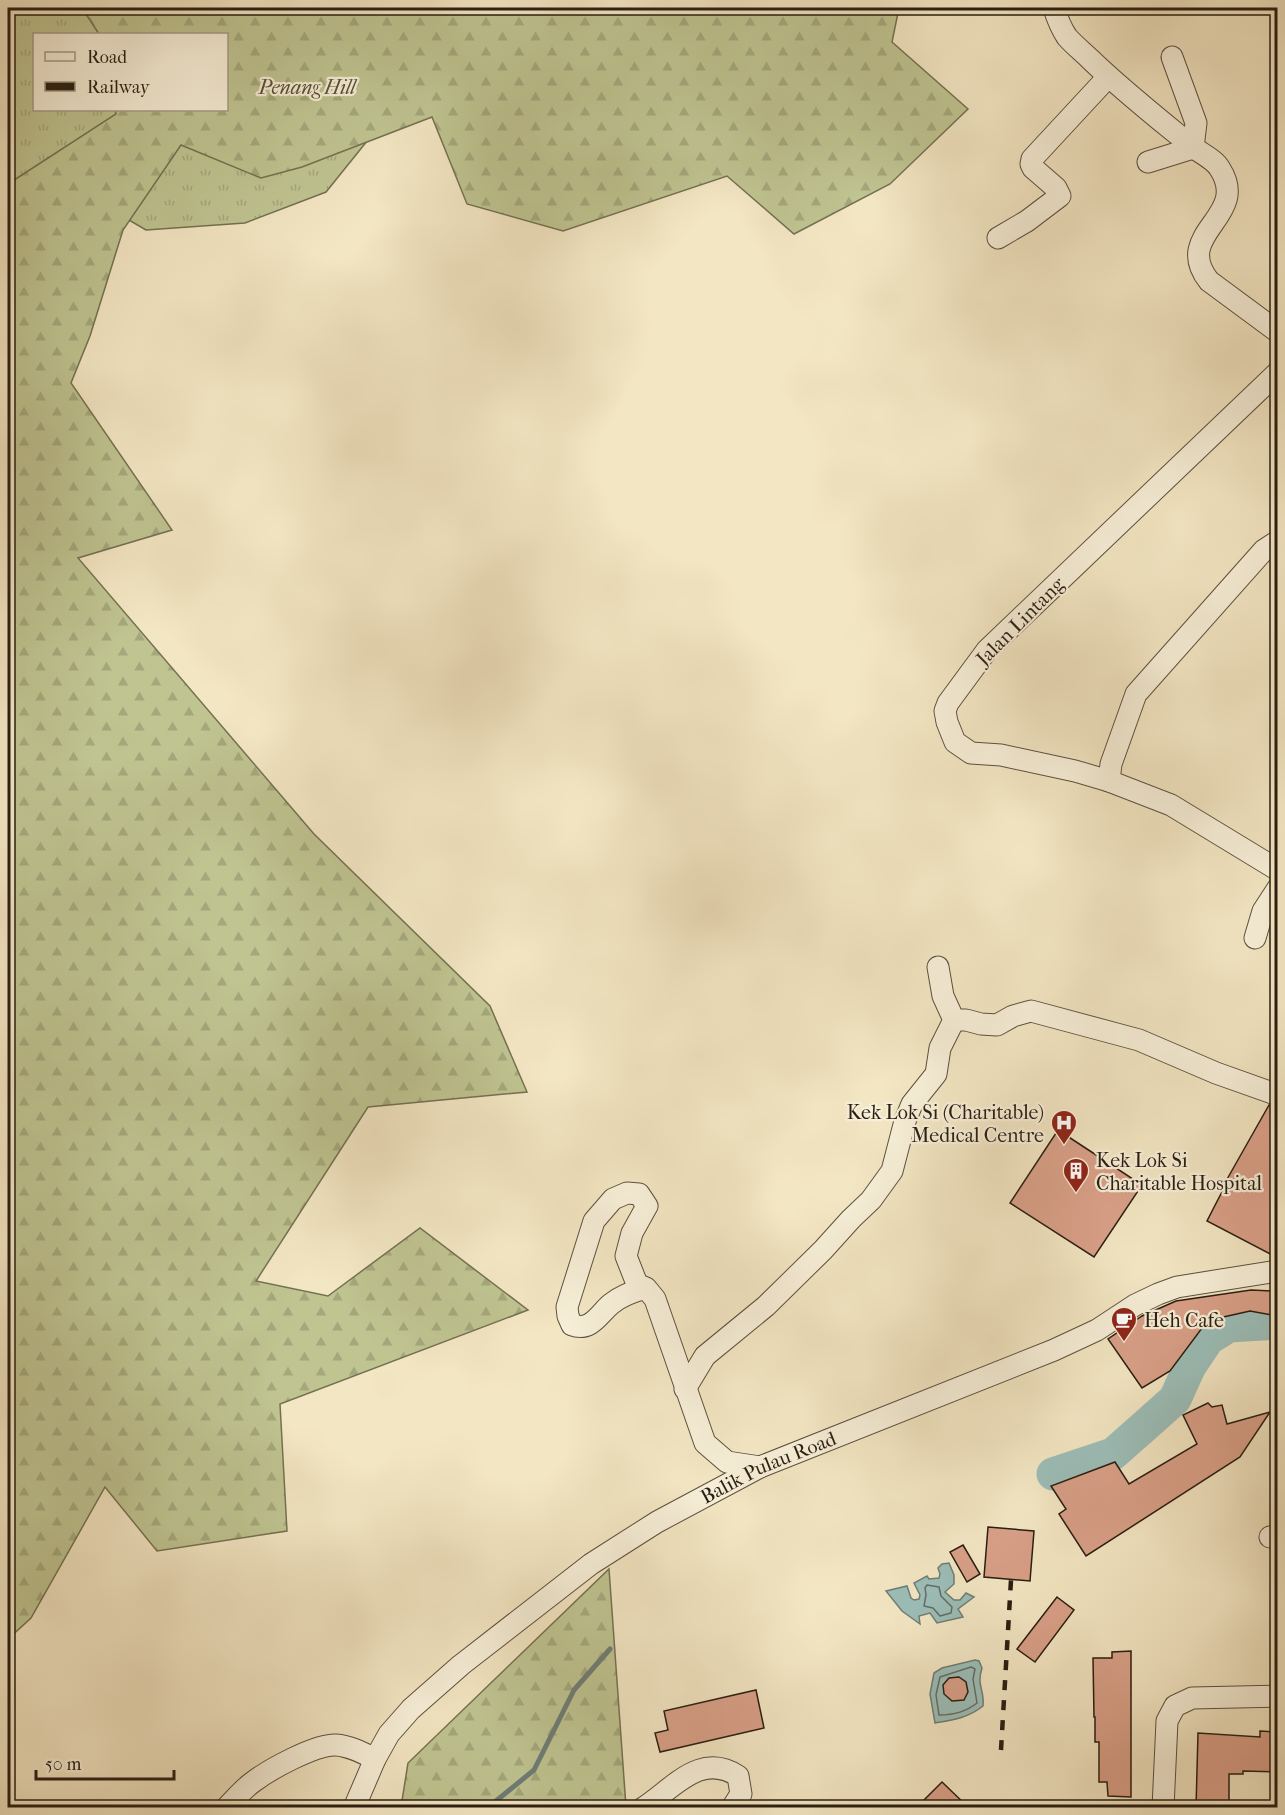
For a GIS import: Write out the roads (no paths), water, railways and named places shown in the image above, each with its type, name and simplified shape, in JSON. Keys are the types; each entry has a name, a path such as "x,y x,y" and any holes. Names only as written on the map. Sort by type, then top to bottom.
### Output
{"street":[{"path":"1054,8 1068,37 1108,77 1193,148 1219,166 1225,177 1228,195 1226,203 1201,241 1199,260 1202,271 1209,280 1278,332"},
{"path":"1172,57 1196,123 1193,148"},
{"path":"998,238 1027,221 1060,196 1056,188 1033,168 1032,159 1108,77"},
{"path":"1148,162 1193,148"},
{"name":"Jalan Lintang","path":"1278,372 987,650 948,703 945,711 955,742 971,753 1001,755 1110,781 1171,805 1278,870"},
{"path":"1110,781 1111,764 1136,694 1264,550 1278,541"},
{"path":"1256,938 1263,911 1278,888"},
{"path":"938,966 943,996 954,1020"},
{"path":"954,1020 997,1025 1013,1016 1031,1011 1139,1040 1216,1073 1278,1095"},
{"path":"685,1389 705,1356 766,1306 871,1200 892,1171 905,1121 912,1104 936,1074 939,1048 954,1020"},
{"path":"646,1288 629,1293 612,1303 594,1323 586,1327 573,1325 568,1316 567,1307 594,1221 613,1199 627,1193 639,1194 647,1206 632,1233 626,1256 637,1284 646,1288 655,1299 705,1443 727,1462 760,1467"},
{"name":"Balik Pulau Road","path":"354,1808 375,1759 389,1734 411,1709 461,1665 591,1564 657,1522 760,1467 1034,1359 1097,1330 1135,1305 1158,1294 1177,1287 1278,1271"},
{"path":"1162,1808 1167,1721 1175,1706 1192,1698 1278,1696"},
{"path":"226,1808 253,1782 320,1747 347,1746 375,1759"},
{"path":"643,1808 688,1774 703,1768 729,1770 738,1776 741,1794 732,1808"}],"water":[{"path":"949,1563 954,1575 954,1584 945,1592 954,1600 960,1600 966,1593 974,1597 958,1609 963,1617 937,1623 930,1613 919,1616 920,1624 902,1611 886,1591 907,1586 911,1598 919,1599 920,1595 914,1583 927,1576 929,1579 939,1578 938,1568 942,1564"},
{"path":"979,1661 982,1668 980,1684 983,1706 966,1716 935,1723 930,1694 934,1673 942,1668"}],"waterway":[{"path":"1053,1474 1113,1454 1175,1399 1190,1366 1208,1339 1229,1326 1278,1323"},
{"path":"493,1808 496,1801 534,1770 574,1690 610,1649"}],"railway":[{"path":"1001,1750 1011,1580"}],"place":[{"name":"Kek Lok Si (Charitable) Medical Centre","path":"1064,1146"},
{"name":"Kek Lok Si Charitable Hospital","path":"1076,1194"},
{"name":"Heh Cafe","path":"1124,1343"}],"park label":[{"name":"Penang Hill","path":"307,87"}]}
